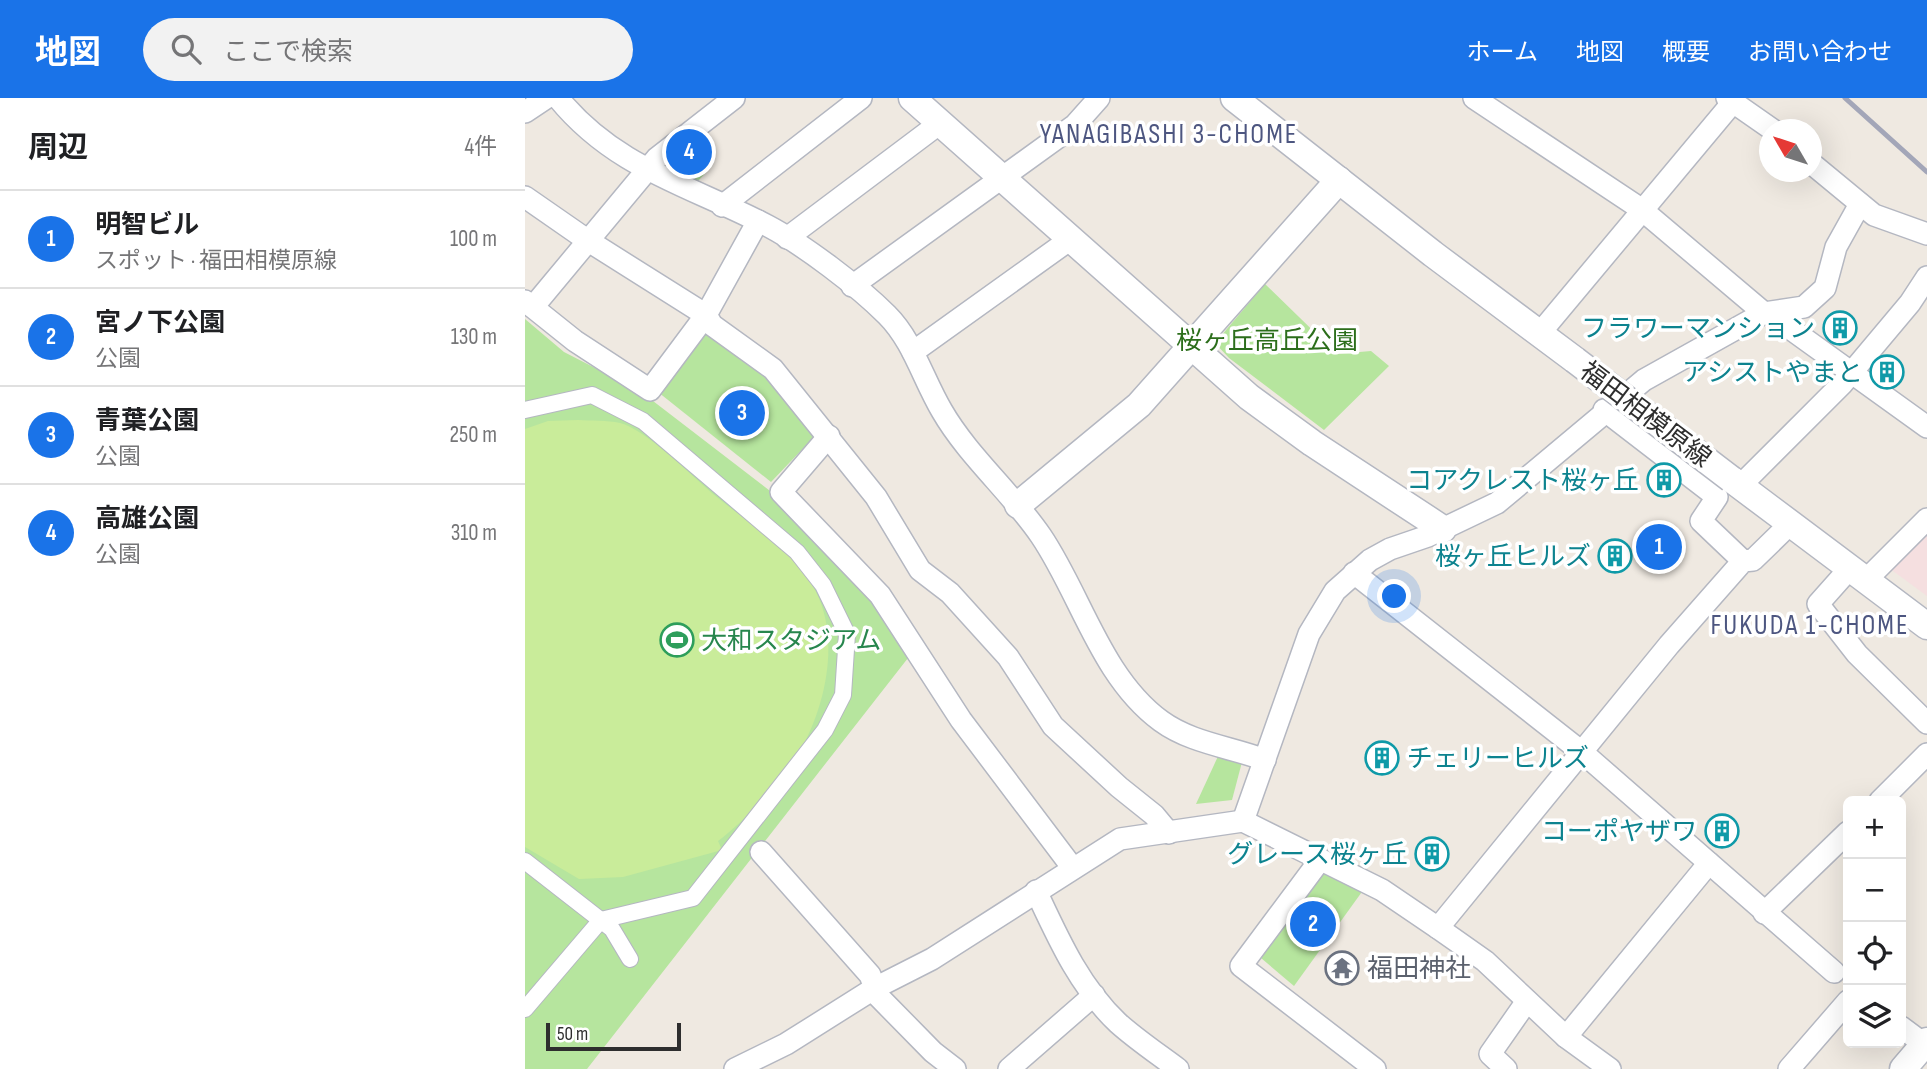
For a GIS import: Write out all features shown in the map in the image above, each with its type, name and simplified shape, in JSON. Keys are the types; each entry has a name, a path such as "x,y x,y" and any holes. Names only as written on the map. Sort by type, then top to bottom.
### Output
{"street":[{"path":"525,112 546,98"},
{"path":"558,98 590,134 646,171 758,221 787,238 886,314 913,352 949,422 1018,505 1062,572 1112,666 1143,705 1177,731 1265,760"},
{"path":"734,98 646,171 529,304 575,341 650,390 706,315 734,270 758,221"},
{"path":"722,206 861,98"},
{"path":"912,98 1249,397 1312,443 1429,517 1443,529"},
{"path":"852,286 1075,125 1099,98"},
{"name":"福田相模原線","path":"1236,98 1339,180 1927,626"},
{"path":"1473,98 1641,209 1767,314 1927,427"},
{"path":"1540,333 1730,100 1759,120"},
{"path":"787,238 940,123"},
{"path":"1822,172 1874,215 1927,234"},
{"path":"1018,505 1127,417 1339,180"},
{"path":"525,197 587,240 706,315 712,325 773,369 876,497 920,570 950,593 1008,657 1053,726 1119,788 1154,815 1169,833"},
{"path":"1243,821 1309,634 1335,591 1354,573 1390,549 1443,529 1497,503 1538,471 1604,410 1644,380 1767,314 1804,307 1825,288 1836,247 1860,204"},
{"path":"913,352 1072,238"},
{"path":"1735,482 1852,372 1910,303 1927,277"},
{"path":"525,410 592,395 643,421 797,552 823,585 847,634 843,695 825,730 693,898 601,920 525,1009"},
{"path":"1604,410 1717,497 1701,520 1743,561"},
{"path":"828,436 781,492 880,595 961,720 1072,867"},
{"path":"1927,519 1818,604 1857,654 1927,723"},
{"path":"1438,928 1669,645 1743,561 1753,560 1790,524"},
{"path":"1354,573 1583,753 1764,913 1834,971"},
{"path":"1885,796 1927,754"},
{"path":"735,1069 786,1044 875,988 932,960 1072,867 1120,839 1243,821 1381,890 1438,928 1485,961 1566,1037 1610,1069"},
{"path":"742,836 761,852 870,975 878,996 924,1043 955,1069"},
{"path":"1764,913 1843,837"},
{"path":"1320,860 1241,966 1375,1069"},
{"path":"525,861 612,929 630,959"},
{"path":"1566,1037 1710,863"},
{"path":"1036,891 1065,953 1094,995 1117,1022 1178,1069"},
{"path":"1009,1069 1094,995"},
{"path":"1506,1069 1490,1054 1527,1001"},
{"path":"1789,1069 1843,1007"},
{"path":"1903,1069 1925,1043 1906,1030"}],"shaded area":[{"path":"1927,531 1927,596 1889,568"}],"green space":[{"path":"693,140 712,166 698,181 661,164"},
{"name":"桜ヶ丘高丘公園","path":"1265,284 1337,354 1371,351 1389,366 1324,430 1229,358 1215,343"},
{"name":"大和スタジアム","path":"525,319 564,352 640,391 778,497 868,589 908,658 587,1069 525,1069"},
{"path":"706,332 772,381 816,435 771,482 658,392"},
{"name":"大和スタジアム","path":"548,421 620,423 642,434 770,538 807,577 823,610 827,630 827,672 817,714 809,733 793,762 774,787 740,823 718,841 722,850 623,877 579,879 525,847 525,429"},
{"path":"1220,752 1242,762 1232,800 1196,804"},
{"path":"1324,871 1364,889 1294,986 1261,958"}],"railway":[{"path":"1845,98 1927,172"}],"place":[{"name":"高雄公園","path":"689,152"},
{"name":"フラワーマンション","path":"1840,328"},
{"name":"アシストやまと","path":"1887,372"},
{"name":"青葉公園","path":"742,413"},
{"name":"コアクレスト桜ヶ丘","path":"1664,480"},
{"name":"明智ビル","path":"1659,547"},
{"name":"桜ヶ丘ヒルズ","path":"1615,556"},
{"name":"大和スタジアム","path":"677,640"},
{"name":"チェリーヒルズ","path":"1382,758"},
{"name":"コーポヤザワ","path":"1722,831"},
{"name":"グレース桜ヶ丘","path":"1432,854"},
{"name":"宮ノ下公園","path":"1313,924"},
{"name":"福田神社","path":"1342,968"}],"district":[{"name":"YANAGIBASHI 3-CHOME","path":"1169,133"},
{"name":"FUKUDA 1-CHOME","path":"1810,624"}]}
